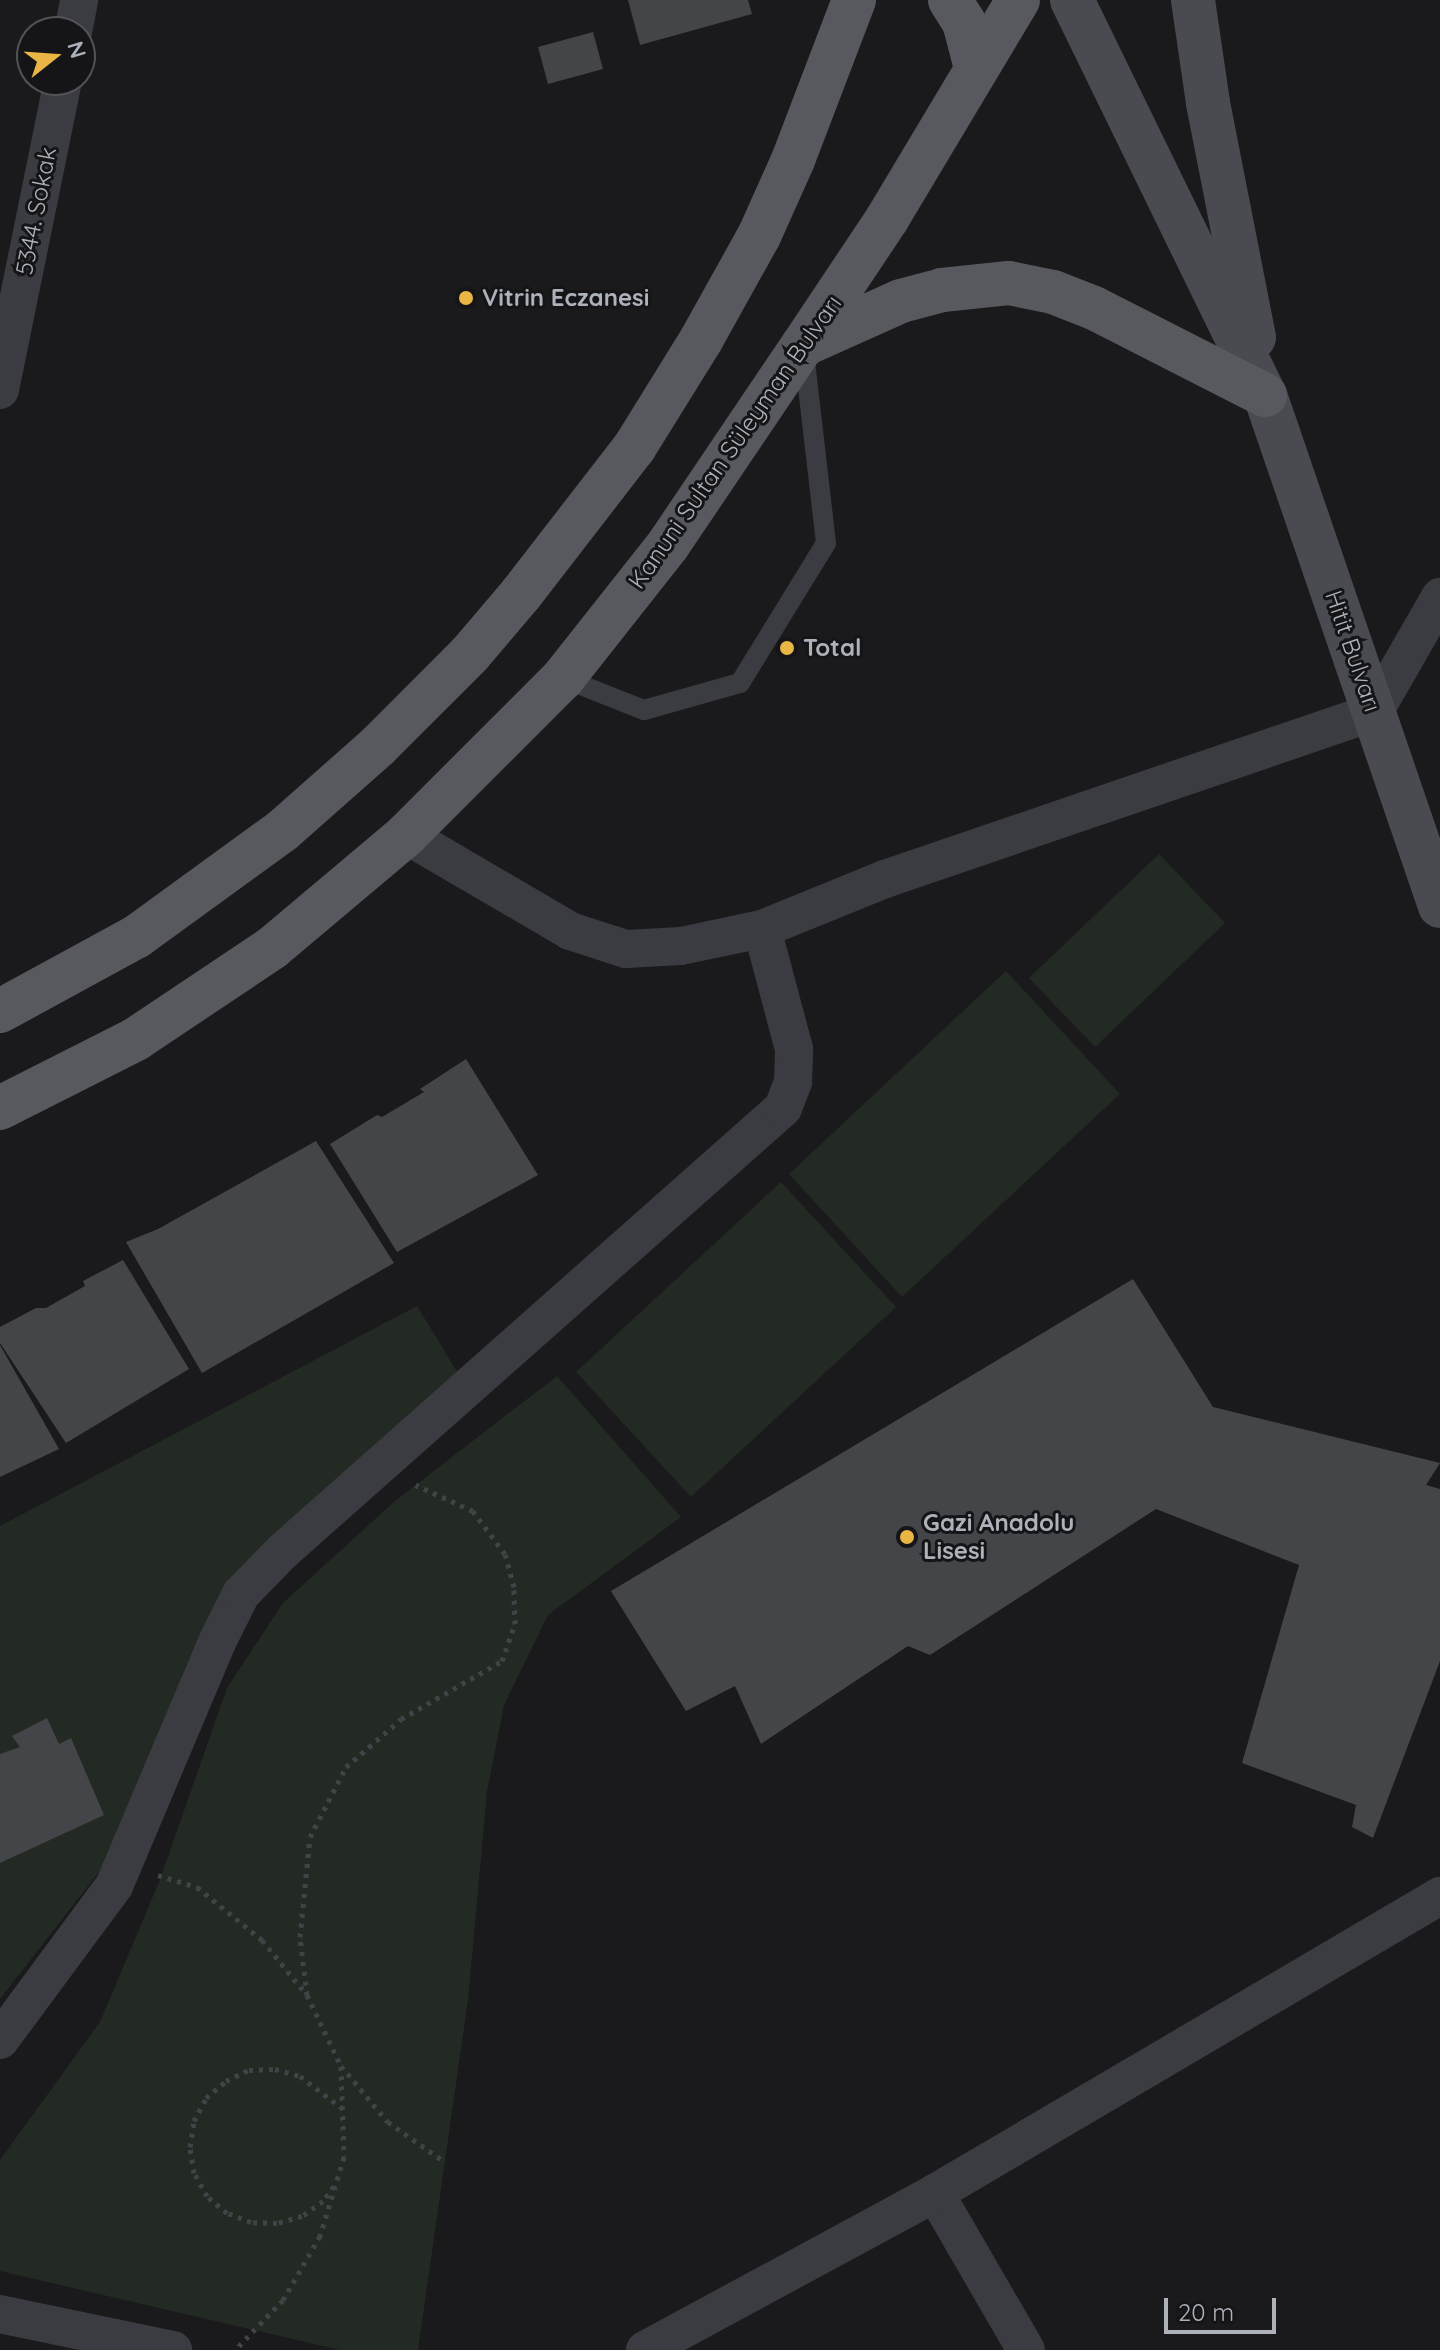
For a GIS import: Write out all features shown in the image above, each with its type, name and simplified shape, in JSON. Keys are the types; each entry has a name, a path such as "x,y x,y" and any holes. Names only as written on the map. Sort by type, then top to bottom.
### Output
{"main road":[{"path":"950,0 964,22 976,68"},
{"name":"Kanuni Sultan Süleyman Bulvarı","path":"0,1108 136,1039 272,948 406,835 563,678 668,545 803,345 887,219 1018,0"},
{"name":"Hitit Bulvarı","path":"1072,0 1265,395 1440,906"},
{"name":"Hitit Bulvarı","path":"1193,0 1208,103 1265,395"},
{"path":"0,1011 105,957 229,872 378,746 470,654 511,606 634,448 701,340 764,223 857,6"},
{"path":"803,345 901,301 942,290 1009,283 1053,292 1094,308 1265,395"}],"street":[{"name":"5344. Sokak","path":"0,390 60,96"},
{"path":"406,835 570,931 626,949 681,946 762,929 885,879 1374,712 1440,597"},
{"path":"0,2040 114,1886 217,1642 241,1594 283,1551 783,1108 793,1082 794,1049 762,929"},
{"path":"645,2350 935,2193 1440,1896"},
{"path":"935,2193 1026,2350"},
{"path":"0,2314 173,2350"}],"lane":[{"path":"563,678 644,710 740,683 826,543 803,345"}],"path":[{"path":"307,1995 300,1937 310,1837 346,1767 401,1719 502,1661 515,1624 514,1587 505,1554 473,1511 437,1492 374,1470"},
{"path":"123,1865 197,1887 262,1940 307,1995 341,2066 388,2122 445,2162"},
{"path":"235,2350 283,2300 320,2236 344,2157 341,2066"},
{"path":"338,2180 323,2201 302,2216 277,2223 251,2222 227,2213 207,2196 194,2173 190,2147 194,2121 206,2098 226,2081 249,2070 275,2069 300,2076 343,2109"}],"shaded area":[{"path":"1159,854 1225,923 1095,1047 1029,978"},
{"path":"1006,971 1120,1094 902,1297 789,1174"},
{"path":"781,1182 896,1307 691,1497 576,1372"},
{"path":"417,1306 461,1378 236,1584 191,1654 109,1859 0,1999 0,1526"},
{"path":"557,1376 681,1517 548,1615 504,1705 487,1792 468,2000 418,2350 340,2350 0,2271 0,2160 100,2022 159,1882 227,1688 283,1603 395,1501"}],"building":[{"path":"628,0 748,0 752,14 640,45"},
{"path":"593,32 603,69 548,84 538,47"},
{"path":"466,1059 538,1175 397,1252 330,1144 377,1115 382,1117 424,1092 420,1089"},
{"path":"316,1141 394,1263 202,1373 126,1242 158,1229"},
{"path":"123,1260 189,1369 66,1443 0,1343 0,1327 36,1308 46,1308 85,1286 83,1281"},
{"name":"Gazi Anadolu Lisesi","path":"1133,1279 1213,1407 1440,1463 1426,1485 1440,1489 1440,1661 1373,1838 1352,1827 1356,1805 1242,1763 1299,1565 1156,1509 930,1655 908,1646 761,1744 735,1686 686,1711 611,1591"},
{"path":"0,1345 59,1449 0,1477"},
{"path":"47,1718 59,1744 71,1738 104,1815 0,1863 0,1754 20,1747 12,1736"}],"place":[{"name":"Vitrin Eczanesi","path":"466,298"},
{"name":"Total","path":"787,648"},
{"name":"Gazi Anadolu Lisesi","path":"907,1537"}]}
